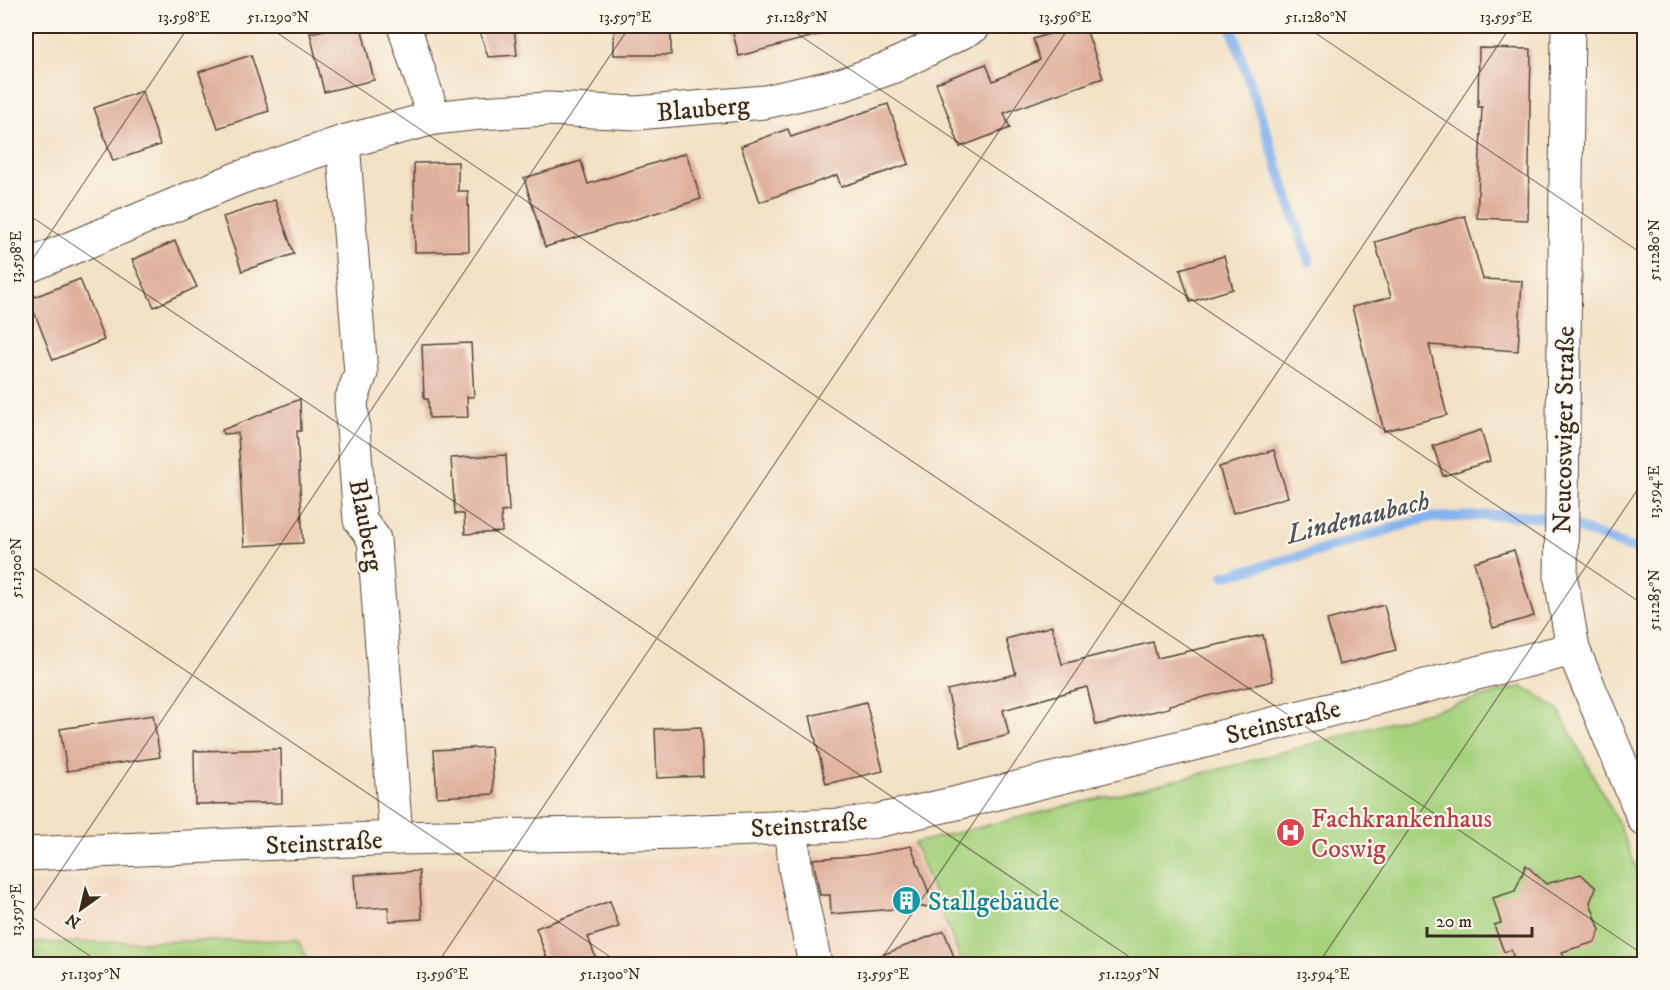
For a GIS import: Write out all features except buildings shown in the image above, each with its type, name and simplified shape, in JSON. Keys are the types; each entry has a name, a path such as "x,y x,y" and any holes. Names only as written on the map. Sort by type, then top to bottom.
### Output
{"street":[{"path":"404,26 434,118"},
{"name":"Neucoswiger Straße","path":"1568,26 1562,579 1573,649 1644,819"},
{"name":"Blauberg","path":"26,267 239,178 343,142 434,118 478,113 548,110 637,113 718,108 765,102 844,84 892,67 964,28"},
{"name":"Blauberg","path":"343,142 361,373 351,401 360,520 374,539 396,838"},
{"name":"Steinstraße","path":"26,854 396,838 681,832 843,825 876,821 1573,649"},
{"path":"792,826 795,868 815,964"}],"shaded area":[{"name":"Fachkrankenhaus Coswig","path":"1522,686 1558,709 1618,822 1644,886 1644,964 26,964 26,883 776,854 914,843 1224,768"}],"green space":[{"name":"Fachkrankenhaus Coswig","path":"1522,686 1558,709 1618,822 1644,886 1644,964 961,964 914,843 1224,768"},
{"path":"298,940 310,964 26,964 26,943"}],"waterway":[{"path":"1231,26 1309,261"},
{"name":"Lindenaubach","path":"1224,576 1312,553 1426,518 1504,515 1552,518 1629,547 1644,549"}],"place":[{"name":"Fachkrankenhaus Coswig","path":"1290,833"},
{"name":"Stallgebäude","path":"907,901"}]}
